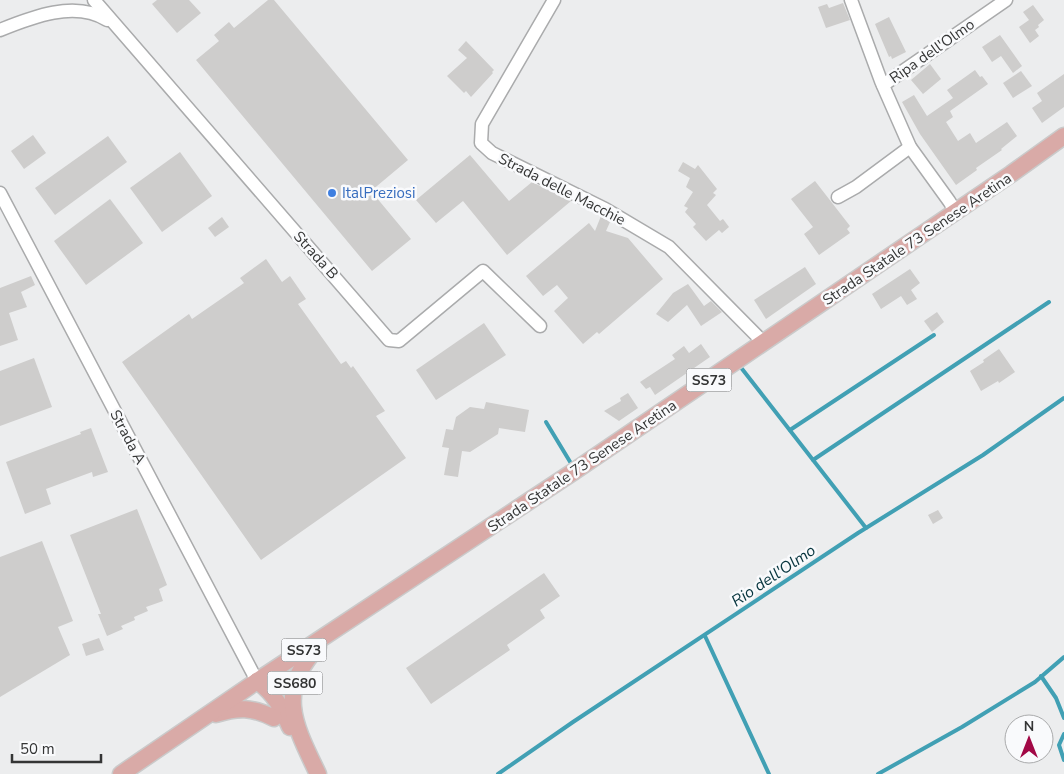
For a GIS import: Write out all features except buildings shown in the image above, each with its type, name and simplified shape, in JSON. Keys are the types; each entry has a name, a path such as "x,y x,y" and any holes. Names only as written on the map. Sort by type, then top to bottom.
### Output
{"main road":[{"name":"Strada Statale 73 Senese Aretina","path":"121,774 351,619 580,460 764,343 1012,174 1064,136"},
{"name":"SS680","path":"316,770 296,722 292,706 293,692 298,673 307,659 351,619"},
{"name":"SS680","path":"257,681 258,693 263,705 294,736"},
{"name":"SS680","path":"257,681 276,698 294,736 316,770"},
{"name":"SS680","path":"204,717 230,709 244,709 260,711 274,718"}],"street":[{"name":"Strada B","path":"94,0 111,22 389,340 400,341 483,271 540,326"},
{"name":"Strada delle Macchie","path":"554,0 482,124 481,143 492,153 605,209 669,247 764,343"},
{"name":"Ripa dell'Olmo","path":"851,0 910,147 956,212"},
{"name":"Ripa dell'Olmo","path":"884,85 1006,0"},
{"name":"Strada B","path":"0,30 62,5 98,14 111,22"},
{"path":"838,197 856,187 910,147"},
{"name":"Strada A","path":"0,193 257,681"}],"waterway":[{"path":"813,460 1049,302"},
{"path":"790,430 934,335"},
{"path":"739,365 866,528"},
{"name":"Rio dell'Olmo","path":"498,774 858,533 983,455 1064,398"},
{"path":"546,422 572,465"},
{"path":"705,636 769,774"},
{"path":"878,774 962,727 1035,682 1064,657"},
{"path":"1041,676 1056,698 1064,718"},
{"path":"1064,734 1059,745 1064,760"}],"place":[{"name":"ItalPreziosi","path":"332,193"}]}
